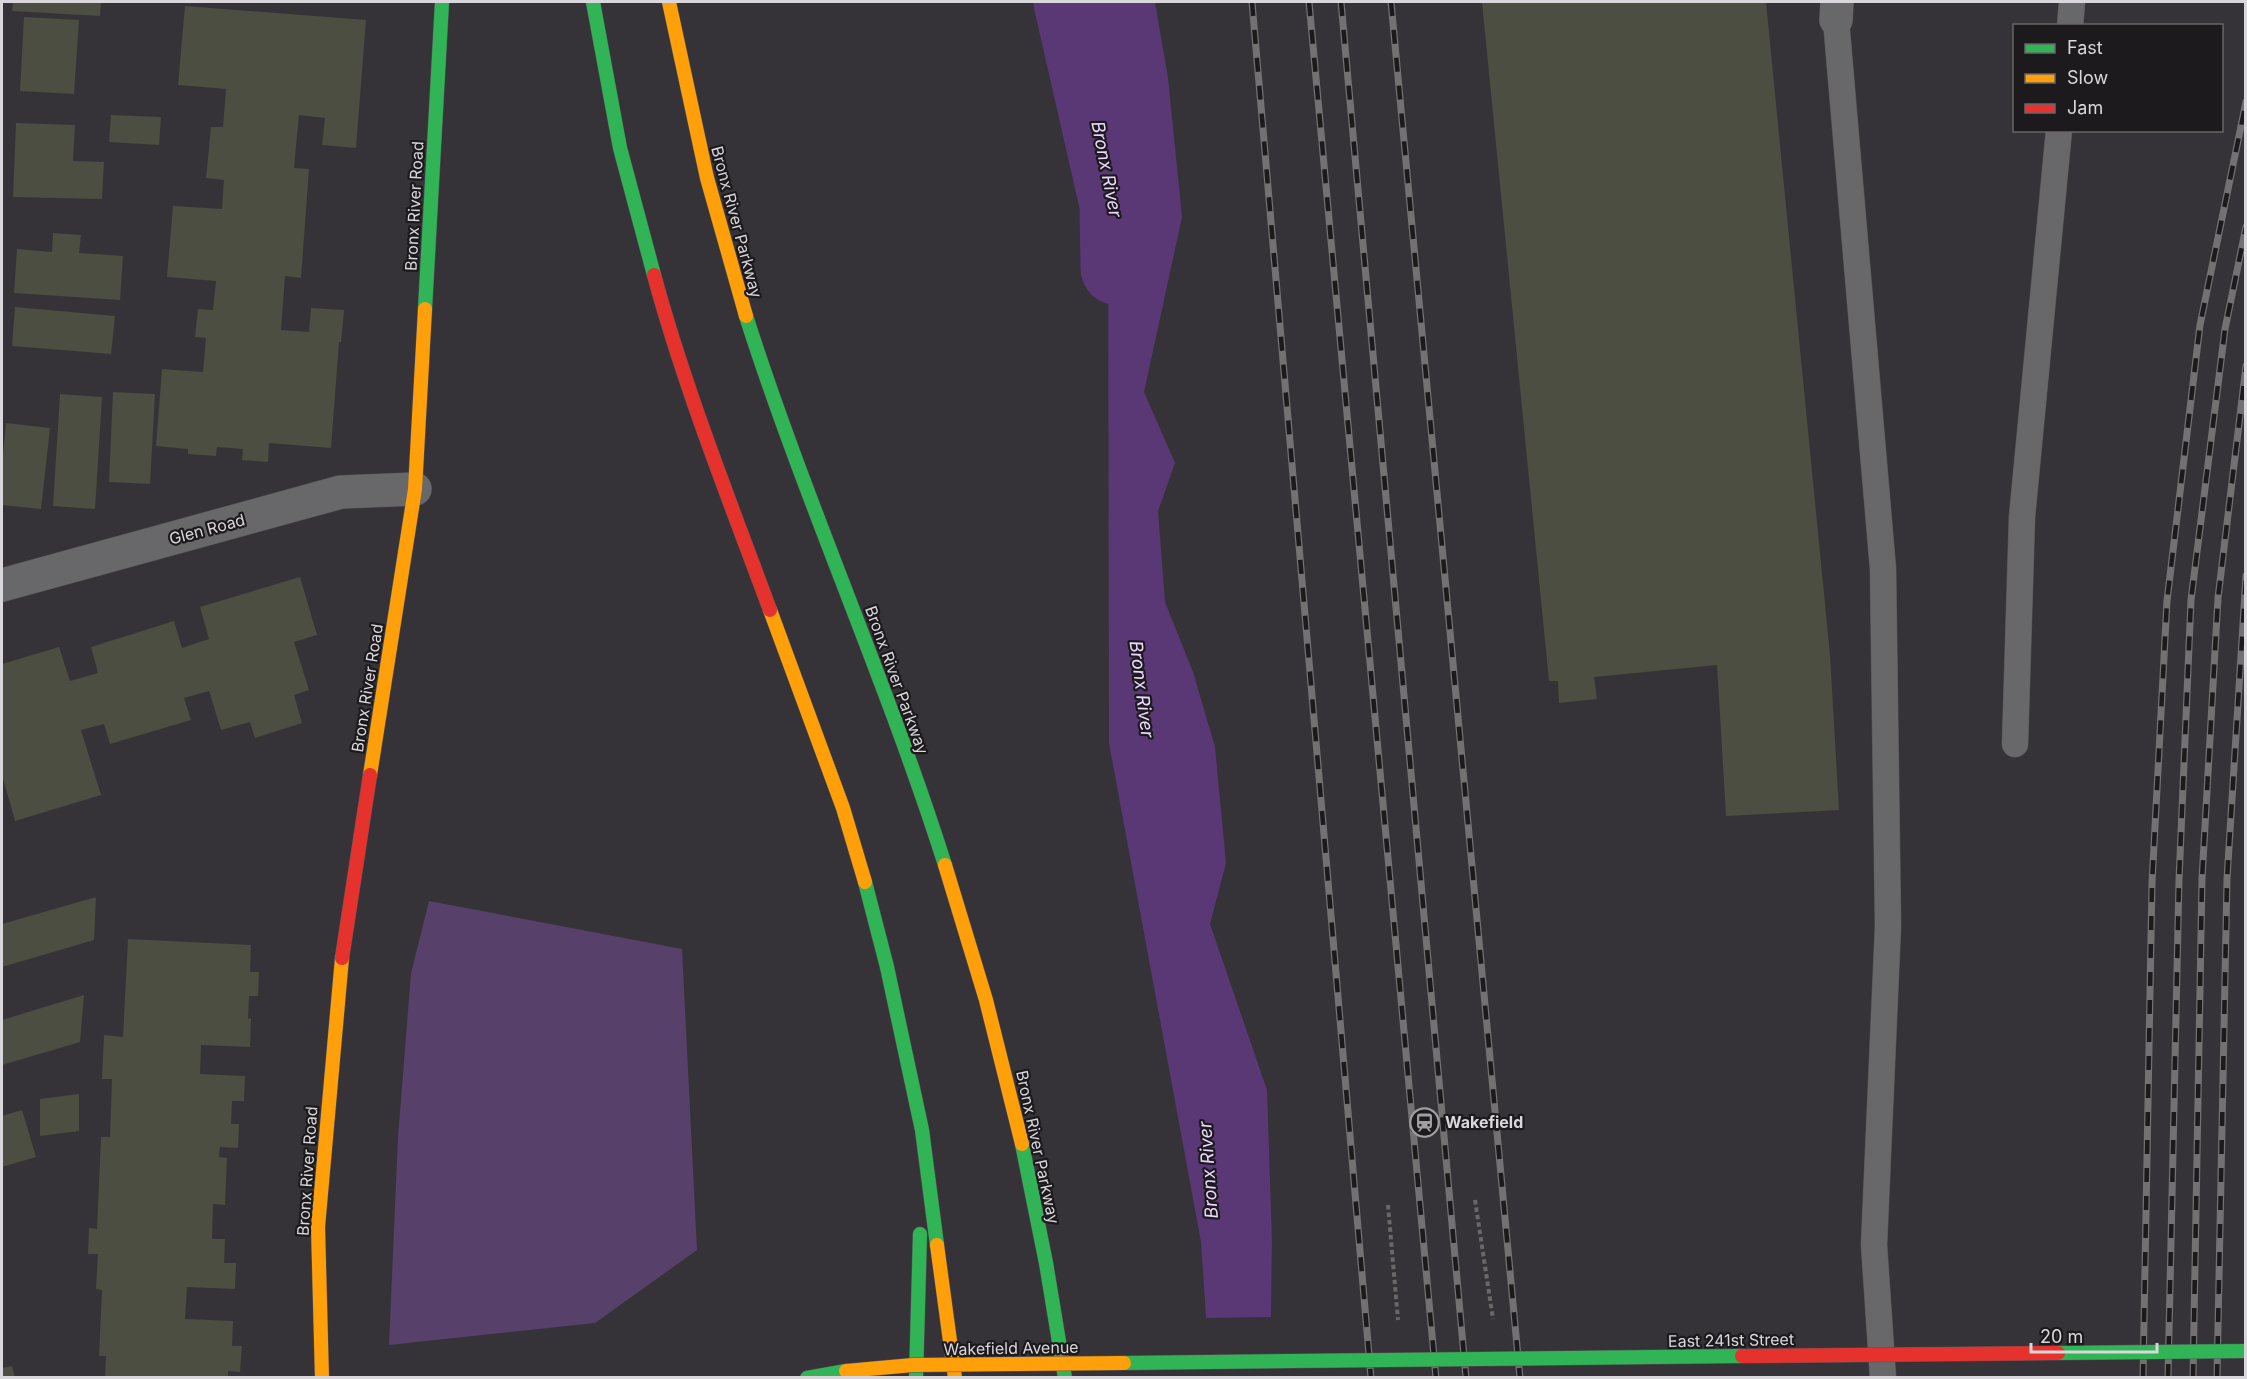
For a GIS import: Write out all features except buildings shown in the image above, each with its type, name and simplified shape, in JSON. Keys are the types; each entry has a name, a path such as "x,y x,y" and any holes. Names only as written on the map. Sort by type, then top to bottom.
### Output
{"main road":[{"name":"Bronx River Road","path":"322,1377 318,1227 343,948 415,489 442,2"},
{"path":"593,2 620,148 641,234 666,320 698,415 843,808 868,891 922,1130 955,1377"},
{"name":"Bronx River Parkway","path":"669,2 678,53 711,198 733,275 781,418 917,781 968,938 1006,1075 1065,1377"},
{"path":"916,1377 922,1130"},
{"name":"East 241st Street","path":"1216,1363 2246,1351"},
{"name":"Wakefield Avenue","path":"807,1377 913,1365 1216,1363"}],"street":[{"name":"Glen Road","path":"2,585 341,492 415,489"}],"lane":[{"path":"2070,24 2072,2"},
{"path":"1837,11 1883,569 1888,926 1874,1245 1883,1377"},
{"path":"2015,744 2022,518 2059,132"}],"path":[{"path":"1476,1200 1493,1317"},
{"path":"1388,1205 1398,1318"}],"shaded area":[{"path":"429,901 682,949 697,1250 595,1323 389,1345 398,1137 411,973"}],"water":[{"path":"1075,2 1155,2 1168,78 1182,217 1144,392 1175,463 1158,511 1165,602 1193,672 1215,747 1226,863 1210,924 1267,1090 1272,1241 1270,1377 1210,1377 1201,1242 1109,743 1108,143"}],"pier":[{"path":"1274,1317 1273,1378 1207,1378 1203,1318"}],"waterway":[{"name":"Bronx River","path":"1071,2 1117,204 1118,268"}],"railway":[{"path":"1252,2 1371,1378"},
{"path":"1309,2 1436,1378"},
{"path":"1341,2 1466,1378"},
{"path":"1391,2 1520,1378"},
{"path":"2143,1378 2152,883 2167,601 2200,325 2246,102"},
{"path":"2168,1378 2179,880 2191,600 2225,329 2246,227"},
{"path":"2193,1378 2202,879 2218,598 2246,366"},
{"path":"2217,1378 2227,879 2246,576"}],"traffic: fast":[{"path":"425,309 442,2"},
{"path":"593,2 620,148 654,275"},
{"path":"746,316 794,454 897,727 945,865"},
{"path":"865,882 887,967 922,1130 937,1245"},
{"path":"1022,1144 1046,1263 1065,1378"},
{"path":"916,1378 920,1234"},
{"path":"2058,1353 2246,1351"},
{"path":"1124,1363 1742,1356"},
{"path":"807,1378 846,1371"}],"traffic: slow":[{"path":"669,2 707,178 746,316"},
{"path":"370,775 415,489 425,309"},
{"path":"770,610 843,808 865,882"},
{"path":"945,865 986,1000 1022,1144"},
{"path":"322,1378 318,1227 342,958"},
{"path":"937,1245 955,1378"},
{"path":"846,1371 913,1365 1124,1363"}],"traffic: jam":[{"path":"654,275 694,402 770,610"},
{"path":"342,958 370,775"},
{"path":"1742,1356 2058,1353"}],"place":[{"name":"Wakefield","path":"1424,1122"}]}
